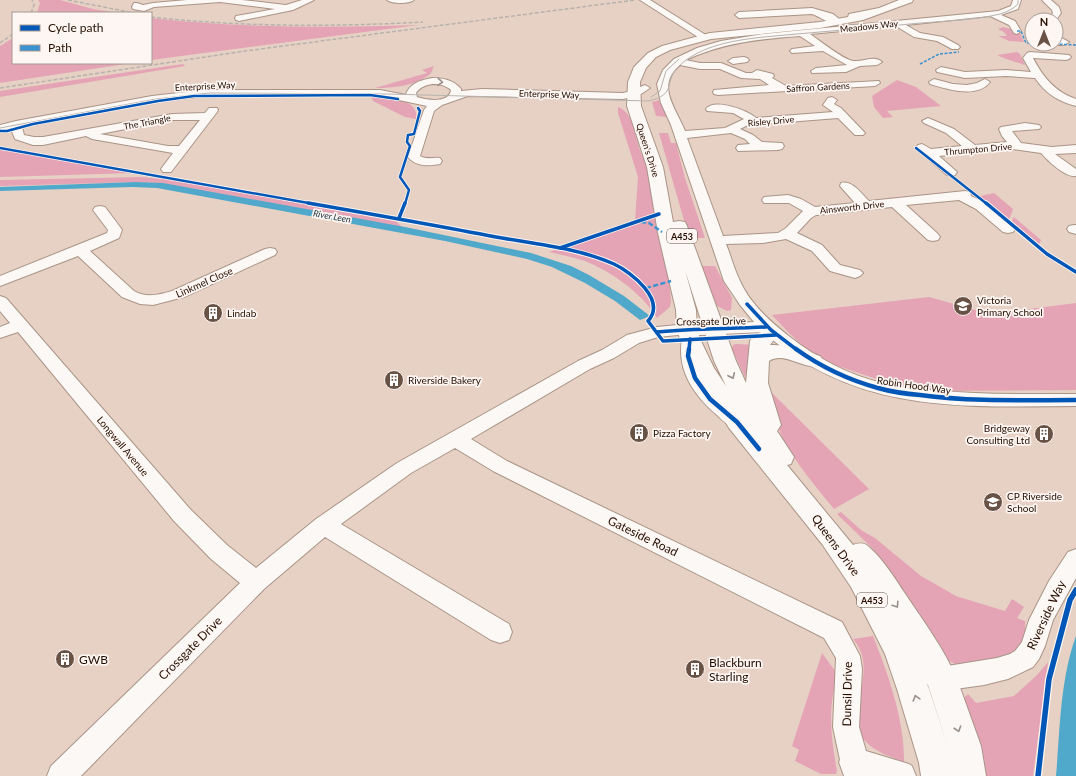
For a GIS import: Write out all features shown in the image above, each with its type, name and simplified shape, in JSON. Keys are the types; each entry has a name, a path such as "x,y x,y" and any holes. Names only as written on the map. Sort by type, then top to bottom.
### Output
{"main road":[{"path":"642,98 636,73 648,58 666,48 704,38 820,25 863,17 908,0"},
{"path":"642,98 648,74 662,59 704,38"},
{"name":"Queen's Drive","path":"642,98 656,140 688,253 688,275 704,329 704,369 737,422 768,448"},
{"name":"Queen's Drive","path":"642,98 667,233 704,329 725,361 768,448"},
{"path":"768,448 757,383 760,341 769,333"},
{"path":"758,359 764,354 787,352 813,361"},
{"name":"Queens Drive","path":"768,448 880,580 913,631 941,679 964,746 969,776"},
{"name":"Queens Drive","path":"768,448 861,578 898,649 913,689 930,743 938,776"},
{"name":"Queens Drive","path":"930,743 938,712 931,682 941,679"}],"street":[{"path":"137,5 136,7 144,8 153,5 220,0 290,8"},
{"path":"239,18 290,8 310,0"},
{"path":"392,0 410,0"},
{"path":"644,0 704,38"},
{"name":"Meadows Way","path":"769,333 739,294 732,281 679,130 673,96 673,81 680,68 681,62 696,56 704,38 744,39 991,14 1012,9 1017,3 1017,0"},
{"path":"1046,0 1056,9 1057,12"},
{"path":"803,2 802,4 812,9 817,14 836,21"},
{"path":"739,15 814,12"},
{"path":"991,14 1012,22 1016,29 1004,27"},
{"path":"897,23 917,35 940,39 955,46"},
{"path":"802,33 842,60 855,65"},
{"path":"1064,40 1076,44"},
{"path":"798,49 824,48"},
{"path":"1066,57 1030,55 1028,58 1037,75 1057,96 1076,103"},
{"name":"Saffron Gardens","path":"721,66 725,62 738,59"},
{"path":"816,71 846,69 870,61"},
{"name":"Saffron Gardens","path":"681,62 700,66 721,66 745,76 764,75 777,88 797,90 875,83"},
{"path":"831,70 823,77 833,86"},
{"path":"936,79 958,88 978,86 985,82 979,75 1006,73 1037,75"},
{"name":"Enterprise Way","path":"0,128 152,99 204,93 380,93 436,82 450,84 455,87 472,89 613,94 642,98"},
{"path":"415,87 411,93 420,104 414,157 422,162 436,162"},
{"path":"452,98 456,93 455,87"},
{"path":"718,92 777,88"},
{"path":"167,169 227,92"},
{"name":"Enterprise Way","path":"380,93 420,104 438,103 467,93 482,92 613,94"},
{"path":"613,94 627,100 642,98"},
{"path":"832,100 828,104 859,133"},
{"path":"710,110 734,109 744,113 754,122"},
{"name":"Risley Drive","path":"679,130 723,131 741,124 754,122 840,115"},
{"name":"The Triangle","path":"16,124 19,137 34,141 86,134 172,117 208,116"},
{"path":"928,121 948,127 973,149"},
{"path":"1018,146 1008,136 1005,129 1026,125"},
{"path":"731,129 752,139 758,146"},
{"name":"The Triangle","path":"86,134 98,138 168,150 182,149"},
{"path":"742,148 778,146"},
{"name":"Thrumpton Drive","path":"951,172 925,150 1018,146 1046,151 1076,149"},
{"path":"1046,151 1052,158 1074,173"},
{"path":"1057,175 1074,173"},
{"path":"846,186 866,206"},
{"path":"769,200 785,194 813,211"},
{"name":"Ainsworth Drive","path":"786,234 806,215 813,211 866,206 943,194 964,195 981,206 1008,228"},
{"path":"896,202 933,237"},
{"path":"0,281 81,250 114,235 116,230 100,210"},
{"path":"717,240 752,239 786,234 817,248 828,269 855,273"},
{"name":"Linkmel Close","path":"81,250 128,294 134,298 146,300 168,298 270,252"},
{"name":"Longwall Avenue","path":"0,301 19,324 47,353 57,368 182,515 219,552 256,582"},
{"name":"Crossgate Drive","path":"608,354 704,329 739,324 750,308"},
{"path":"0,333 19,324"},
{"name":"Crossgate Drive","path":"61,776 256,582 324,525 404,468 584,365 608,354 633,339 668,330 704,329 769,333"},
{"name":"Robin Hood Way","path":"769,333 830,370 874,388 926,396 972,399 1076,400"},
{"name":"Gateside Road","path":"455,438 500,466 833,630"},
{"path":"324,525 500,632"},
{"name":"Riverside Way","path":"941,679 1004,668 1024,660 1033,646 1041,622 1063,579 1076,559"},
{"name":"Dunsil Drive","path":"833,630 848,656 849,669 846,727 856,769 899,774 902,776"}],"shaded area":[{"path":"38,0 60,0 93,9 112,12 37,12 40,3"},
{"path":"152,18 218,24 284,26 351,27 418,25 152,60"},
{"path":"1003,27 1019,31 1024,42 1009,41 998,36 1007,36 1004,32 998,29"},
{"path":"12,39 12,64 125,64 0,83 0,46"},
{"path":"1017,52 1020,54 1025,65 997,55"},
{"path":"183,64 185,66 0,97 0,91"},
{"path":"434,66 430,74 411,84 389,88 375,88 427,73 422,70"},
{"path":"897,80 916,87 941,106 887,111 893,117 883,118 874,107 872,96"},
{"path":"371,96 393,98 407,103 413,107 416,112 416,119 405,117 373,101"},
{"path":"659,100 667,117 656,116 652,102"},
{"path":"618,107 624,110 631,120 641,153 650,166 669,278 671,301 670,307 657,318 651,309 635,292 616,277 585,261 549,252 635,220 638,177 618,113"},
{"path":"659,133 668,133 671,143 676,143 685,178 705,238 689,238"},
{"path":"0,149 134,173 0,177"},
{"path":"142,177 173,180 396,221 402,227 157,183 136,182 0,186 0,180"},
{"path":"994,193 1013,209 1009,220 980,196"},
{"path":"1014,217 1041,240 1039,245 1011,222"},
{"path":"698,266 715,266 732,298 731,310 727,311 715,305"},
{"name":"Victoria Primary School","path":"929,297 990,314 1076,303 1076,390 936,391 891,384 835,365 805,348 772,315"},
{"path":"733,345 755,345 753,378 745,377 732,349"},
{"path":"770,391 869,489 834,509 788,449 777,421"},
{"path":"841,512 861,530 875,538 921,576 956,596 1005,611 1012,599 1024,607 1017,618 1025,621 1026,646 1004,661 960,667 941,656 894,577 873,549 837,514"},
{"path":"873,636 890,682 899,714 904,747 904,762 874,749 866,742 859,731 857,719 864,665 861,652 853,639"},
{"path":"822,653 838,675 832,699 831,711 833,747 837,771 836,774 821,774 795,761 799,750 792,746"},
{"path":"1048,662 1033,776 983,776 960,702 968,694 976,703 1014,696 1037,675"}],"water":[{"name":"River Leen","path":"136,182 163,183 405,227 531,253 571,266 589,275 624,296 650,316 640,320 615,301 585,283 552,267 527,259 445,241 157,188 132,187 0,191 0,187"},
{"path":"1076,636 1076,776 1056,776 1064,688"}],"tram line":[{"path":"0,128 156,99 209,93 388,94 648,101 663,95 667,91 674,72 679,66 688,59 708,48 731,42 764,37 981,18 1007,11 1018,4 1018,0"},
{"path":"651,97 660,91 666,71 679,59"}],"railway":[{"path":"31,12 34,5 32,0"},
{"path":"68,0 129,12"},
{"path":"0,88 245,51 635,0"},
{"path":"152,17 219,23 287,25 355,25 423,22"},
{"path":"0,43 12,35"}],"marked path":[{"path":"1017,31 1021,31 1024,38"},
{"path":"1064,44 1076,45"},
{"path":"920,64 939,54 959,52"},
{"path":"641,222 649,223 662,232"},
{"path":"646,288 671,281"}],"cycle path":[{"path":"0,131 7,131 33,124 158,101 194,96 370,95 398,99"},
{"path":"399,218 409,190 400,177 410,146 407,142 408,135 414,134 420,111 418,108"},
{"path":"0,148 560,248 614,264 637,279 646,289 652,302 653,312 648,321 663,341 776,335"},
{"path":"916,148 953,176 1047,254 1076,272"},
{"path":"560,248 659,214"},
{"path":"747,304 771,330 800,352 818,363 855,381 878,388 931,397 993,400 1076,400"},
{"path":"657,332 687,329 700,330 766,327"},
{"path":"690,339 688,356 695,378 710,399 737,422 759,449"},
{"path":"1038,776 1049,679 1070,600 1076,590"}],"place":[{"name":"Victoria Primary School","path":"963,306"},
{"name":"Lindab","path":"213,313"},
{"name":"Riverside Bakery","path":"394,380"},
{"name":"Pizza Factory","path":"639,433"},
{"name":"Bridgeway Consulting Ltd","path":"1044,434"},
{"name":"CP Riverside School","path":"993,502"},
{"name":"GWB","path":"65,659"},
{"name":"Blackburn Starling","path":"695,669"}]}
